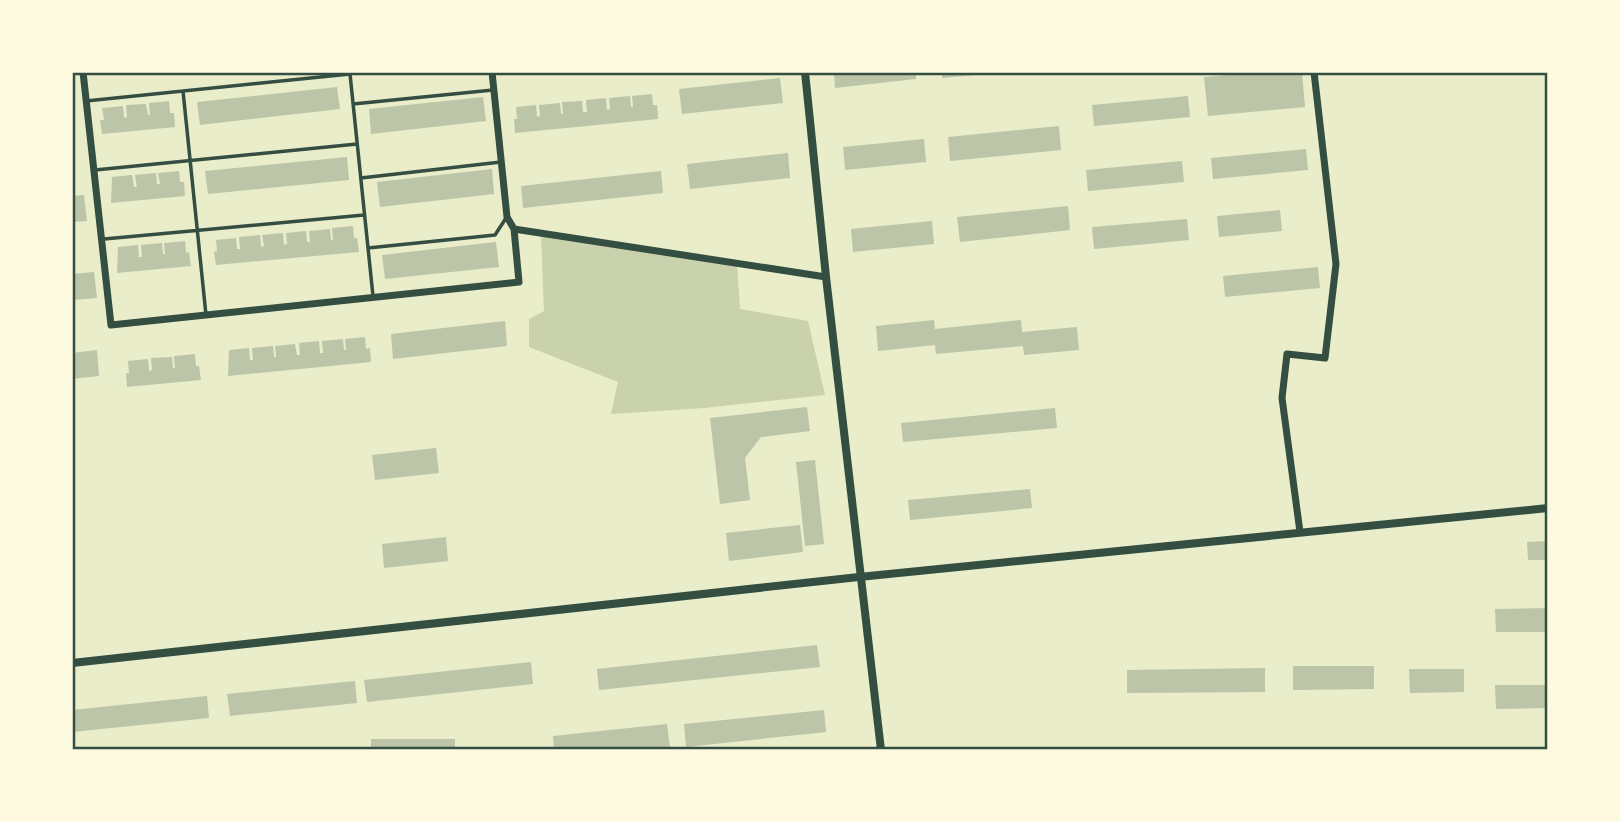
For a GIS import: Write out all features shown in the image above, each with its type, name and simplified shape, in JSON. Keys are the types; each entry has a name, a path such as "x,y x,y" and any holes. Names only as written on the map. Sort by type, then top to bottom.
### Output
{"street":[{"path":"83,72 111,325 519,282 514,229 507,217 492,72"},
{"path":"805,72 859,577 881,750"},
{"path":"1300,532 1282,398 1287,354 1325,358 1336,264 1314,72"},
{"path":"514,229 826,277"},
{"path":"72,663 859,577 1548,508"}],"lane":[{"path":"86,100 350,74 373,297"},
{"path":"354,104 493,90"},
{"path":"183,91 206,315"},
{"path":"95,170 357,144"},
{"path":"361,178 502,162"},
{"path":"102,240 365,215"},
{"path":"368,248 495,235 507,217"}],"green space":[{"path":"541,235 737,264 740,309 808,321 825,395 704,408 611,414 618,382 529,347 529,319 544,311"}],"building":[{"path":"834,72 916,72 916,79 835,88"},
{"path":"942,72 987,72 987,74 942,78"},
{"path":"1302,72 1305,107 1208,116 1204,77"},
{"path":"780,78 783,103 682,114 679,89"},
{"path":"337,87 340,109 200,125 197,102"},
{"path":"652,94 653,105 657,105 658,119 515,133 516,107 536,105 537,117 540,116 539,105 560,103 563,114 562,102 582,101 583,112 587,112 586,100 606,98 607,110 610,109 609,98 630,96 633,107 632,96"},
{"path":"1188,96 1190,117 1094,126 1092,105"},
{"path":"483,97 486,121 371,134 369,109"},
{"path":"169,101 170,113 174,113 175,127 102,134 102,108 123,106 124,118 127,117 126,105 146,104 150,115 149,103"},
{"path":"1059,126 1061,150 950,161 948,137"},
{"path":"924,139 926,162 845,170 843,147"},
{"path":"1306,149 1308,170 1213,179 1211,158"},
{"path":"788,153 790,178 690,189 687,164"},
{"path":"347,157 349,180 208,194 205,171"},
{"path":"1182,161 1184,182 1088,191 1086,170"},
{"path":"492,169 494,194 380,207 377,182"},
{"path":"179,171 180,182 184,182 185,196 111,203 112,177 132,175 134,187 137,187 135,175 156,173 157,184 160,184 158,173"},
{"path":"661,171 663,193 523,208 521,186"},
{"path":"84,195 87,221 72,222 72,196"},
{"path":"1068,206 1070,230 960,242 957,217"},
{"path":"1280,210 1282,231 1219,237 1217,216"},
{"path":"1187,219 1189,240 1094,249 1092,227"},
{"path":"932,221 934,244 853,252 851,229"},
{"path":"353,226 359,252 216,265 216,240 236,238 237,249 240,249 239,237 260,235 261,247 264,246 262,235 283,233 284,245 287,244 286,233 306,231 307,242 310,242 309,231 330,229 333,240 332,228"},
{"path":"185,241 191,266 117,273 118,247 138,245 139,257 142,257 141,245 162,243 165,254 164,243"},
{"path":"496,242 499,267 385,279 382,255"},
{"path":"1318,267 1320,288 1225,297 1223,276"},
{"path":"94,272 97,298 72,300 72,274"},
{"path":"934,320 935,329 1021,320 1022,332 1077,327 1079,350 1024,355 1023,346 936,354 935,345 878,351 876,326"},
{"path":"505,321 507,346 393,359 391,334"},
{"path":"365,337 366,349 370,348 371,362 228,376 229,350 249,348 250,360 253,360 252,348 273,346 276,357 275,346 295,344 297,355 300,355 299,343 319,341 320,353 323,353 322,341 343,339 346,350 345,339"},
{"path":"97,350 99,376 72,379 72,353"},
{"path":"195,354 201,380 127,387 128,361 148,359 149,371 152,370 151,358 172,357 175,368 174,356"},
{"path":"807,407 810,431 761,437 745,458 750,500 720,504 710,418"},
{"path":"1055,408 1057,428 903,442 901,423"},
{"path":"436,448 439,473 375,480 372,455"},
{"path":"815,460 824,544 805,546 796,462"},
{"path":"1030,489 1032,508 910,520 908,500"},
{"path":"800,525 803,552 729,561 726,533"},
{"path":"446,537 448,561 384,568 382,544"},
{"path":"1548,541 1548,560 1528,560 1527,542"},
{"path":"1548,608 1548,632 1496,632 1495,609"},
{"path":"817,645 820,667 599,690 597,669"},
{"path":"531,662 533,684 367,702 364,680"},
{"path":"1293,666 1374,666 1374,689 1293,690"},
{"path":"1265,668 1265,692 1127,693 1127,670"},
{"path":"1409,669 1464,669 1464,692 1410,693"},
{"path":"355,681 357,703 230,716 227,694"},
{"path":"1495,685 1548,685 1548,708 1496,709"},
{"path":"207,696 209,718 72,732 72,710"},
{"path":"824,710 826,732 686,747 684,724"},
{"path":"667,724 670,747 554,750 553,736"},
{"path":"371,739 455,739 455,750 371,750"}]}
